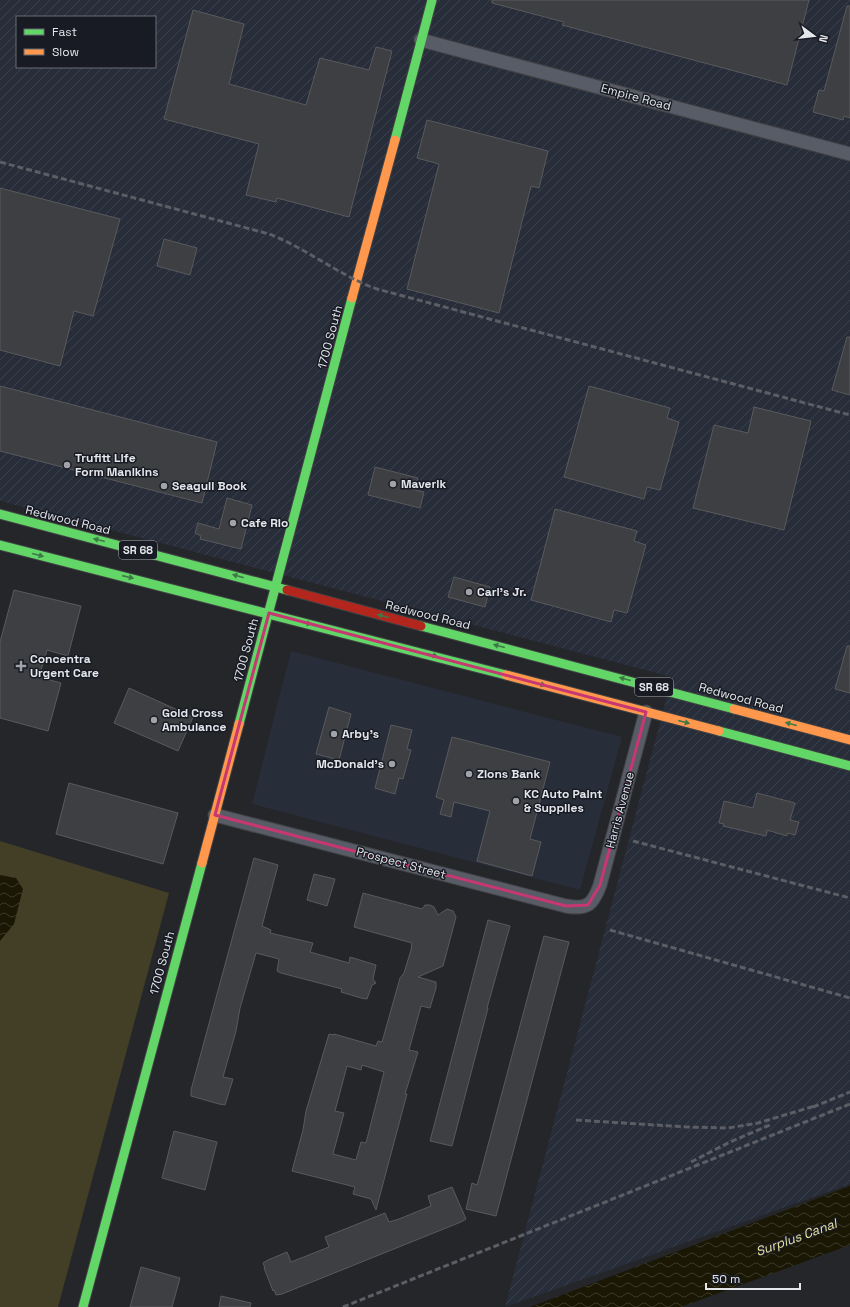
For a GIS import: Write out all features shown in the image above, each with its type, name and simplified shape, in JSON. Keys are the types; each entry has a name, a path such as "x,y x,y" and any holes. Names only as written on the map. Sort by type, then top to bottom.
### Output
{"main road":[{"name":"1700 South","path":"83,1307 432,0"},
{"name":"Redwood Road","path":"0,514 850,740"},
{"name":"SR 68","path":"0,545 268,613 850,766"}],"street":[{"name":"Empire Road","path":"421,40 850,154"},
{"name":"Harris Avenue","path":"588,905 595,898 600,885 646,712"},
{"name":"Prospect Street","path":"215,815 566,906 578,908 588,905"}],"highlighted area":[{"path":"269,613 646,712 600,885 588,905 566,906 215,815"}],"shaded area":[{"path":"0,0 850,0 850,1184 505,1307 672,677 0,501"},
{"path":"291,651 622,737 580,890 252,804"},
{"path":"0,841 169,893 58,1307 0,1307"}],"water":[{"path":"0,875 16,878 23,889 14,924 0,941"},
{"name":"Surplus Canal","path":"850,1186 850,1245 681,1307 530,1307"}],"building":[{"path":"492,0 809,0 787,85 562,25 564,22 492,3"},
{"path":"847,6 850,6 850,118 844,116 843,120 813,112 819,90 824,91"},
{"path":"193,10 244,24 229,84 306,105 320,58 369,70 376,47 392,51 349,217 277,198 276,202 246,195 259,144 164,119"},
{"path":"427,120 548,151 539,188 531,186 499,313 407,289 439,164 417,158"},
{"path":"0,188 120,219 93,316 74,311 60,366 0,350"},
{"path":"164,239 197,248 190,275 157,266"},
{"path":"847,337 850,337 850,395 832,390"},
{"path":"0,386 217,442 202,503 0,451"},
{"path":"589,386 670,408 667,418 679,422 660,490 647,487 644,499 564,477"},
{"path":"754,407 811,421 784,530 693,508 714,425 748,433"},
{"name":"Maverik","path":"375,467 418,478 415,490 424,492 420,508 368,495"},
{"path":"227,498 252,505 241,549 200,539 201,536 195,533 198,523 219,529"},
{"path":"555,509 637,531 634,541 646,545 627,613 614,610 611,622 531,600"},
{"name":"Carl's Jr.","path":"454,577 490,587 485,607 448,597"},
{"name":"Concentra Urgent Care","path":"14,590 81,606 68,656 47,650 39,677 61,683 48,731 0,718 0,642"},
{"path":"847,646 850,646 850,693 835,689"},
{"name":"Gold Cross Ambulance","path":"129,688 193,717 178,751 114,723"},
{"name":"Arby's","path":"329,707 351,714 339,760 316,754"},
{"name":"McDonald's","path":"391,725 412,730 407,749 411,750 403,779 399,778 395,794 375,788"},
{"name":"KC Auto Paint & Supplies","path":"452,737 550,762 530,839 541,842 532,876 477,861 490,811 454,802 451,817 440,814 444,800 436,797"},
{"path":"69,783 178,813 163,864 56,834"},
{"path":"757,793 795,803 790,820 799,822 795,835 787,833 787,836 767,830 766,836 723,826 724,824 719,823 724,801 753,808"},
{"path":"254,858 278,865 262,926 271,930 270,933 313,943 310,952 349,963 350,957 376,965 373,979 376,983 372,985 367,999 361,998 341,992 342,989 281,973 277,971 279,959 256,953 240,1008 236,1031 223,1077 233,1079 225,1105 191,1096 191,1090"},
{"path":"314,874 335,879 327,906 307,900"},
{"path":"363,893 422,909 425,905 430,905 434,907 438,915 447,909 453,911 456,917 443,966 418,977 436,982 436,988 430,1008 421,1006 409,1050 418,1052 405,1094 407,1094 376,1210 371,1199 353,1194 355,1187 292,1171 303,1130 306,1111 329,1034 334,1034 376,1046 378,1041 382,1042 400,978 404,973 411,950 412,943 354,927","holes":["362,1065 384,1072 366,1143 361,1142 356,1160 333,1154 344,1113 335,1111 347,1066 361,1070"]},
{"path":"488,920 510,926 487,1008 452,1146 430,1141"},
{"path":"544,936 569,942 496,1216 466,1209 472,1183 477,1185 480,1175"},
{"path":"174,1131 217,1142 205,1190 162,1178"},
{"path":"452,1187 466,1219 461,1222 282,1294 276,1295 274,1290 273,1291 263,1263 268,1260 287,1252 291,1262 329,1247 325,1237 385,1213 389,1222 399,1219 431,1206 428,1196"},
{"path":"141,1267 180,1278 172,1307 130,1307"},
{"path":"221,1296 251,1303 250,1307 219,1307"}],"railway":[{"path":"0,162 269,234 297,247 349,277 377,289 850,415"},
{"path":"633,841 850,898"},
{"path":"610,930 850,998"},
{"path":"813,1107 850,1092"},
{"path":"343,1307 850,1104"},
{"path":"576,1120 728,1128 758,1123 818,1105"},
{"path":"691,1162 730,1142 770,1125"}],"traffic: fast":[{"path":"395,140 432,0"},
{"path":"239,724 352,298"},
{"path":"0,514 287,590"},
{"path":"0,545 506,675"},
{"path":"421,626 734,709"},
{"path":"719,731 850,766"},
{"path":"83,1307 202,863"}],"traffic: slow":[{"path":"352,298 395,140"},
{"path":"506,675 719,731"},
{"path":"734,709 850,740"},
{"path":"202,863 239,724"}],"traffic: jam":[{"path":"287,590 421,626"}],"place":[{"name":"Trufitt Life Form Manikins","path":"67,465"},
{"name":"Maverik","path":"393,484"},
{"name":"Seagull Book","path":"164,486"},
{"name":"Cafe Rio","path":"233,523"},
{"name":"Carl's Jr.","path":"469,592"},
{"name":"Concentra Urgent Care","path":"21,666"},
{"name":"Gold Cross Ambulance","path":"154,720"},
{"name":"Arby's","path":"334,734"},
{"name":"McDonald's","path":"392,764"},
{"name":"Zions Bank","path":"469,774"},
{"name":"KC Auto Paint & Supplies","path":"516,801"}]}
